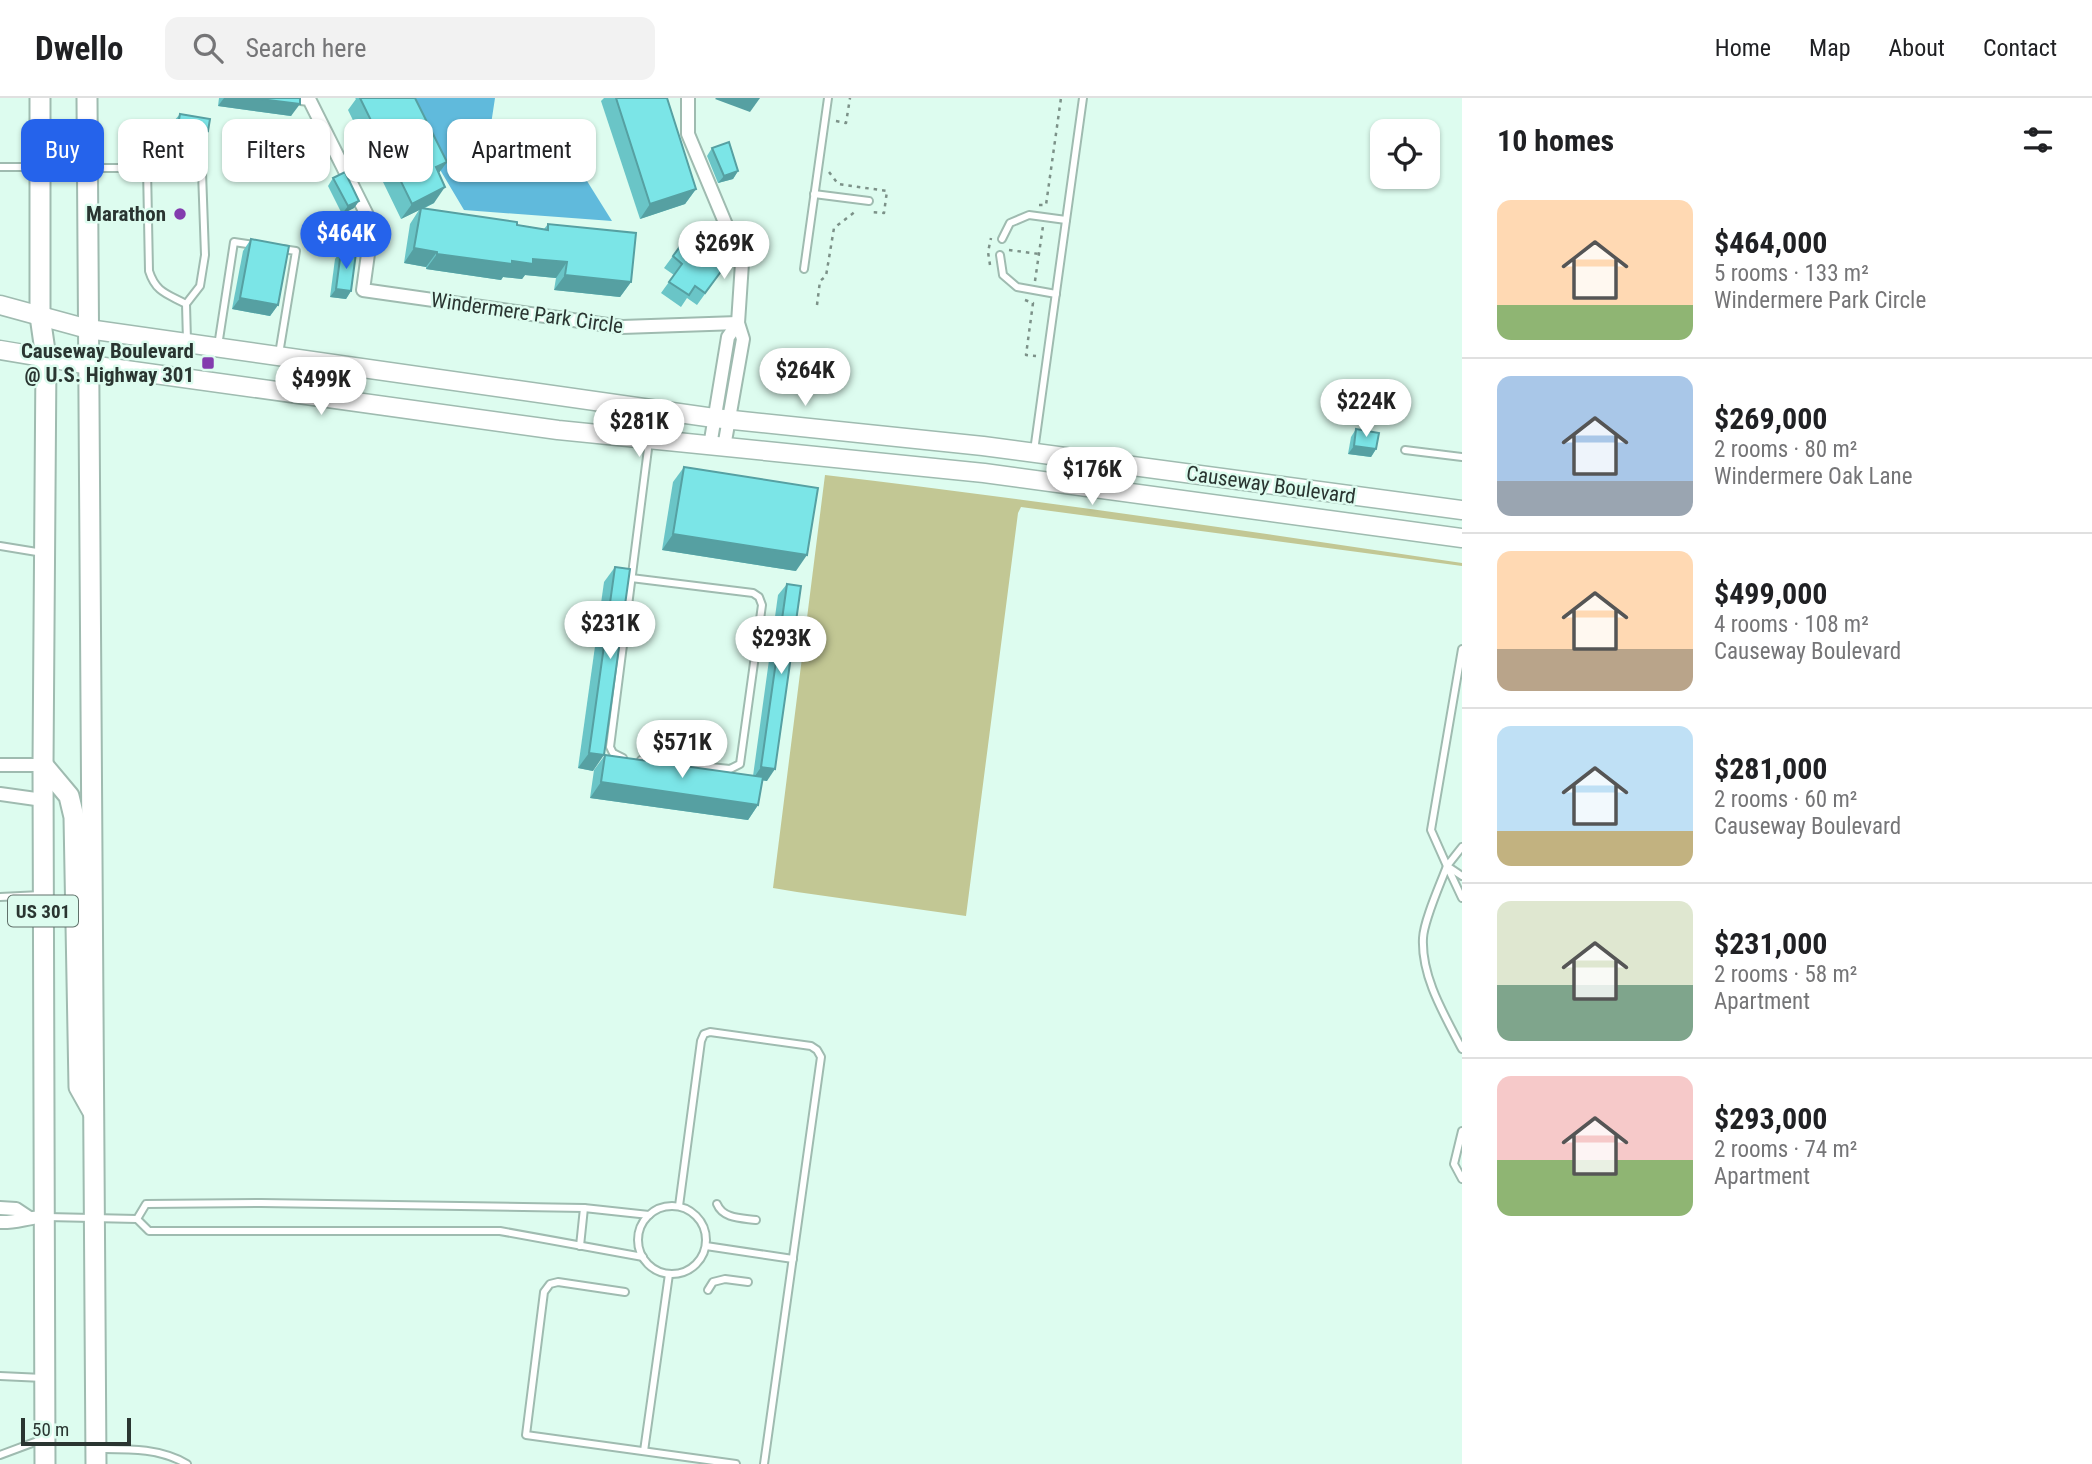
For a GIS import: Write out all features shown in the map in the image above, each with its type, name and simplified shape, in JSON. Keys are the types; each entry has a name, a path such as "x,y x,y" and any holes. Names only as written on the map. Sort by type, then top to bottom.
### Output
{"main road":[{"name":"US 301","path":"40,98 40,119"},
{"name":"US 301","path":"87,98 87,119"},
{"name":"US 301","path":"40,182 40,316 46,358 43,895 36,1217 45,1378 45,1464"},
{"name":"US 301","path":"87,182 96,1457"},
{"name":"Causeway Boulevard","path":"0,305 88,328 721,419 1034,453 1462,510"},
{"name":"Causeway Boulevard","path":"0,349 90,365 649,441 984,473 1462,538"},
{"path":"43,765 69,796 74,817 79,1087 95,1116"}],"street":[{"name":"Windermere Park Circle","path":"301,98 309,99 372,225 363,290 622,327 738,323"},
{"path":"688,98 688,134 742,262 738,323 728,338 717,446"},
{"path":"0,765 43,765"},
{"path":"0,794 43,800"},
{"path":"0,1208 16,1209 36,1217"},
{"path":"0,1222 17,1223 36,1217"}],"lane":[{"path":"803,269 828,98"},
{"path":"1034,453 1083,98"},
{"path":"0,167 21,167"},
{"path":"147,182 149,271 153,283 160,290 186,304"},
{"path":"187,343 186,304 200,286 205,255 202,182"},
{"path":"814,194 869,201"},
{"path":"1002,239 1010,223 1029,215 1066,219"},
{"path":"218,347 234,242 259,246"},
{"path":"271,247 296,251 279,356"},
{"path":"1000,256 1003,275 1017,288 1056,294"},
{"path":"631,578 753,593 759,597 762,605 740,764 735,768 619,758 610,747 631,578 649,441"},
{"path":"1405,450 1462,457"},
{"path":"0,547 45,554"},
{"path":"1462,649 1458,693 1431,831 1462,898"},
{"path":"1462,846 1447,866 1423,936 1424,962 1441,1010 1462,1049"},
{"path":"1447,866 1462,876"},
{"path":"0,897 43,895"},
{"path":"679,1206 704,1034 710,1032 811,1046 817,1050 821,1057 764,1464"},
{"path":"1462,1131 1454,1164 1462,1178"},
{"path":"137,1219 146,1204 261,1203 584,1208 649,1215"},
{"path":"717,1204 720,1211 726,1215 757,1220"},
{"path":"668,1206 679,1206 700,1220 706,1236 706,1246 699,1261 692,1268 669,1274 657,1270 643,1257 638,1235 649,1215 668,1206"},
{"path":"580,1246 584,1208"},
{"path":"36,1217 137,1219 149,1231 500,1231 643,1257"},
{"path":"706,1246 793,1259"},
{"path":"644,1451 669,1274"},
{"path":"708,1290 713,1282 725,1279 748,1282"},
{"path":"625,1292 558,1282 550,1284 544,1292 526,1435 736,1464"},
{"path":"0,1376 45,1378"},
{"path":"0,1455 45,1438"},
{"path":"96,1457 149,1450 173,1456 187,1464"}],"path":[{"path":"1037,205 1046,205 1061,98"},
{"path":"1035,285 1043,225"},
{"path":"991,269 988,252 992,234"},
{"path":"1009,250 1039,254"},
{"path":"1019,299 1033,303 1027,355 1038,356"}],"green space":[{"path":"825,475 1223,528 1462,563 1462,566 1021,507 1018,513 966,916 797,892 773,888"}],"water":[{"path":"406,98 495,98 492,119 447,119 447,181 433,155 433,119 416,119"},
{"path":"447,182 588,182 612,221 464,210"}],"building":[{"path":"252,98 300,98 300,104"},
{"path":"360,98 415,98 426,119 370,119"},
{"path":"616,98 667,98 696,189 650,204"},
{"path":"180,114 210,119 208,131 208,119 179,119"},
{"path":"433,134 447,162 436,167 445,187 412,204 401,182 433,182"},
{"path":"729,142 738,171 724,176 712,148"},
{"path":"344,172 344,182 350,182 359,201 348,206 333,178"},
{"path":"421,208 517,222 517,225 548,230 548,224 636,233 631,282 565,275 567,262 533,259 533,264 512,261 512,264 437,254 414,248"},
{"path":"692,230 721,250 715,259 725,266 705,293 695,286 689,295 669,282 682,264 673,256"},
{"path":"251,239 289,246 278,305 240,298"},
{"path":"341,251 356,253 351,291 336,289"},
{"path":"1356,429 1379,433 1376,449 1354,446"},
{"path":"684,467 818,488 807,555 673,534"},
{"path":"615,567 630,569 604,755 589,753"},
{"path":"787,584 801,586 775,769 761,767"},
{"path":"605,755 763,777 758,805 601,782"}],"place":[{"name":"Marathon","path":"180,214"},
{"name":"Causeway Boulevard @ U.S. Highway 301","path":"208,363"}]}
